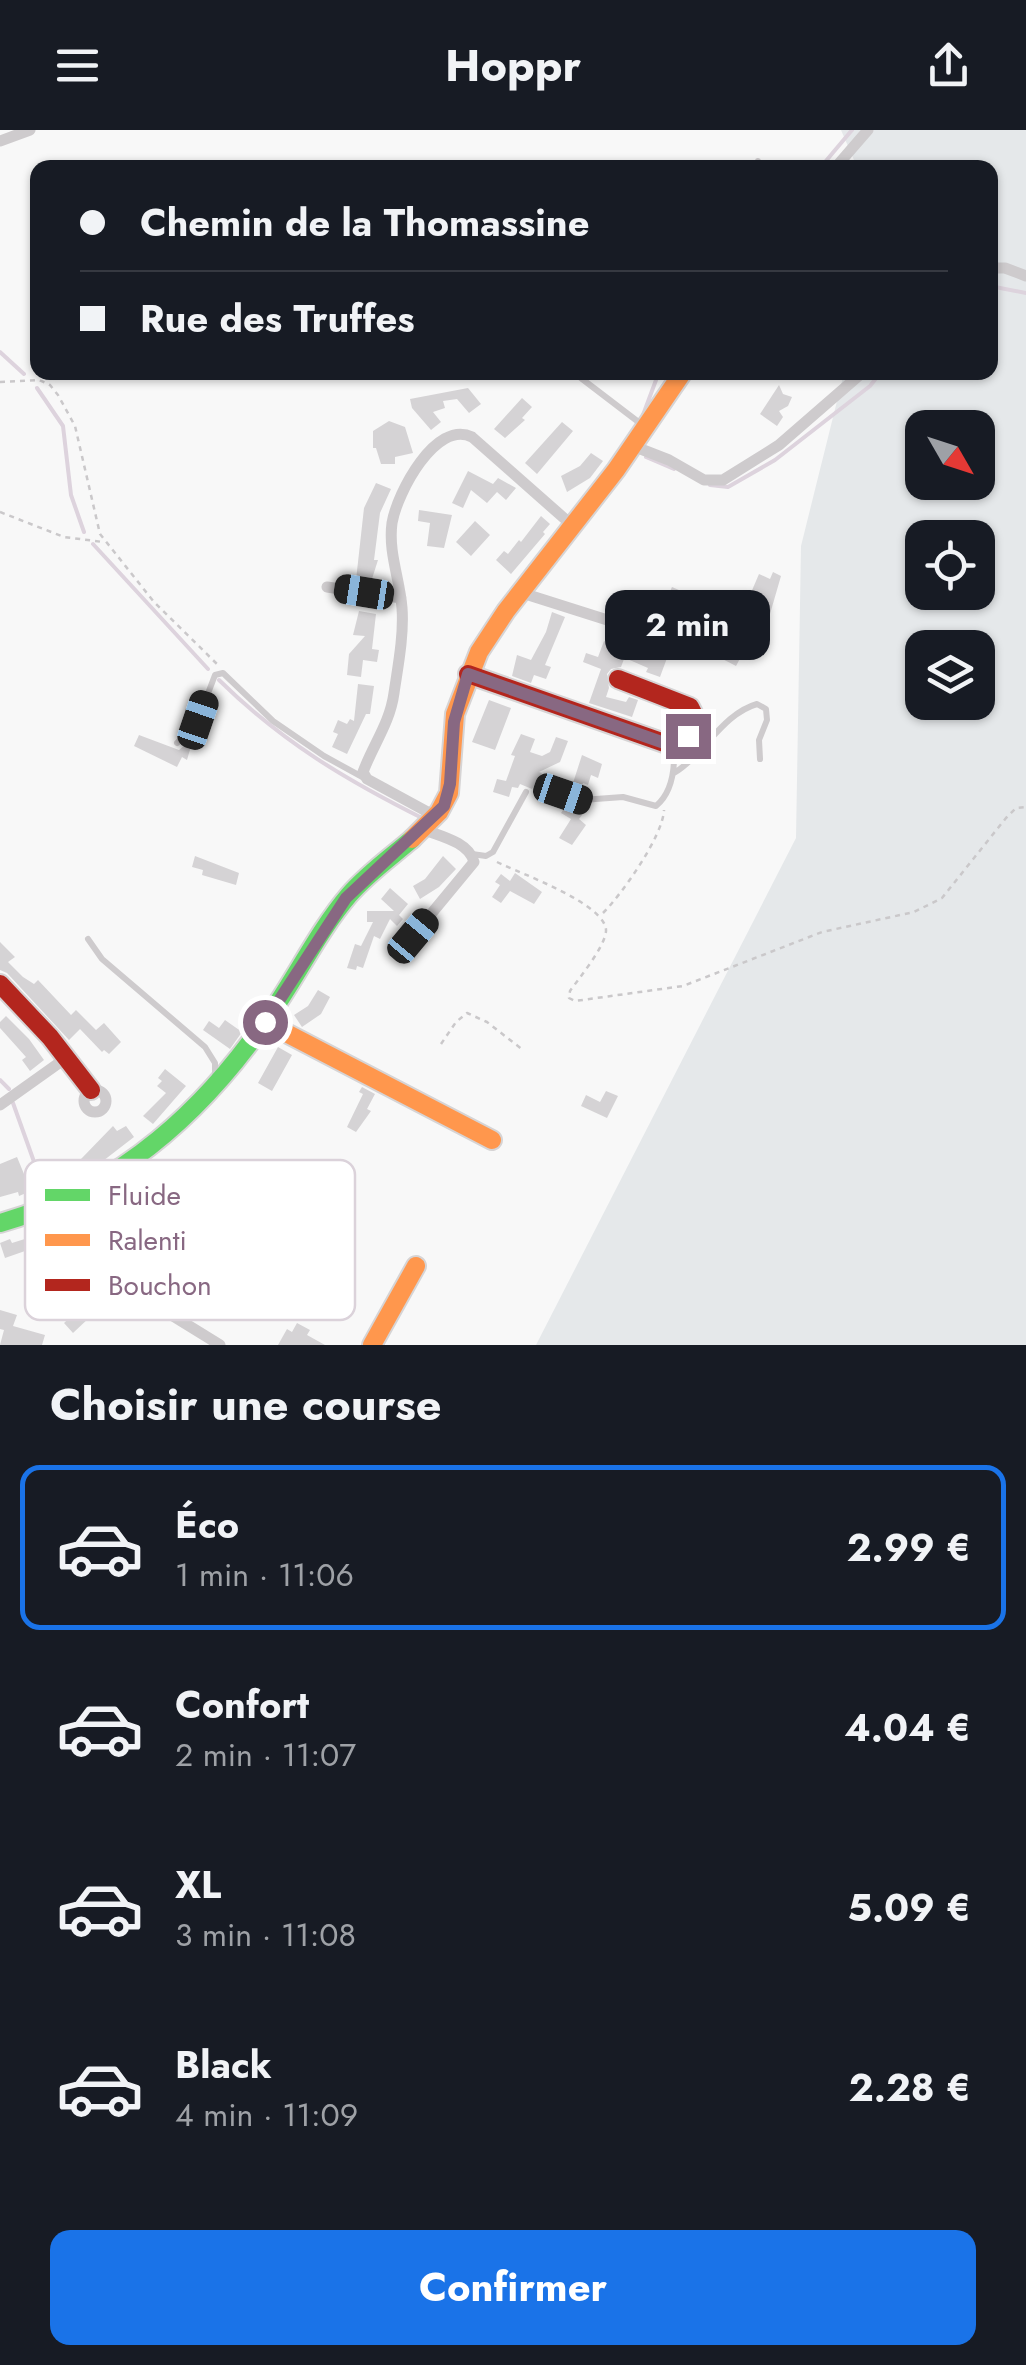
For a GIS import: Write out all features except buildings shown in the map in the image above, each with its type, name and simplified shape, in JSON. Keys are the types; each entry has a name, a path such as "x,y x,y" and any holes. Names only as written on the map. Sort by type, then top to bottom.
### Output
{"street":[{"path":"0,141 30,130"},
{"path":"842,160 868,130"},
{"path":"998,268 1026,276"},
{"path":"133,1160 170,1131 214,1084 265,1022 346,898 428,822 449,793 451,740 468,674 489,636 519,592 574,527 678,380"},
{"path":"633,446 704,480 723,480 780,445 854,380"},
{"path":"398,954 473,866 474,856 367,779 363,770 388,720 401,632 401,598 392,550 394,514 408,483 430,451 447,435 460,432 472,437 574,527"},
{"path":"327,587 401,598"},
{"path":"519,592 682,644 691,642 722,610 734,608 757,622"},
{"path":"468,674 674,746 683,742 694,722 690,707 618,679"},
{"path":"0,984 90,1090"},
{"path":"265,1022 492,1140"},
{"path":"0,1105 66,1058"},
{"path":"0,1223 25,1215"},
{"path":"372,1345 416,1266"},
{"path":"180,1320 220,1345"}],"lane":[{"path":"583,380 646,428"},
{"path":"176,743 196,725 210,683 222,672 273,721 324,756 367,779"},
{"path":"673,773 690,763 722,727 757,704 767,712 759,740 760,760"},
{"path":"544,787 582,800 623,796 653,806 665,798 673,773 674,746"},
{"path":"474,856 493,852 526,792"},
{"path":"88,939 102,959 208,1051 216,1062 214,1084"}],"path":[{"path":"0,382 39,380 58,395 75,426 100,534 154,602 212,657 222,672"},
{"path":"0,512 64,537 107,543"},
{"path":"601,915 612,904 662,824 665,798"},
{"path":"474,856 493,860 601,915 606,930 570,991 574,1001 683,986 822,932 914,912 942,898 1006,818 1016,808 1026,807"},
{"path":"441,1044 466,1014 487,1022 522,1050"}],"shaded area":[{"path":"841,130 1026,130 1026,1345 536,1345 796,838 801,546 842,380 998,380 998,160 854,160"}],"waterway":[{"path":"827,160 852,130"},
{"path":"998,288 1026,293"},
{"path":"0,352 24,374"},
{"path":"643,415 656,380"},
{"path":"710,485 728,487 775,460 875,380"},
{"path":"37,388 63,426 71,495 84,532"},
{"path":"646,457 674,469"},
{"path":"93,544 208,669"},
{"path":"219,680 316,758 424,819"},
{"path":"0,1080 9,1089"},
{"path":"13,1103 33,1160"}],"traffic: fast":[{"path":"131,1160 191,1110 222,1077 251,1042 349,895 412,839"},
{"path":"0,1223 25,1214"}],"traffic: slow":[{"path":"412,839 439,812 449,793 455,714 479,652 506,611 616,470 678,380"},
{"path":"265,1022 492,1140"},
{"path":"372,1345 416,1266"}],"traffic: jam":[{"path":"468,674 670,745 683,742 695,717 690,707 618,679"},
{"path":"0,984 50,1037 91,1090"}],"route":[{"path":"265,1022 346,898 444,806 449,793 454,722 468,674 670,745 678,746 688,736"}]}
